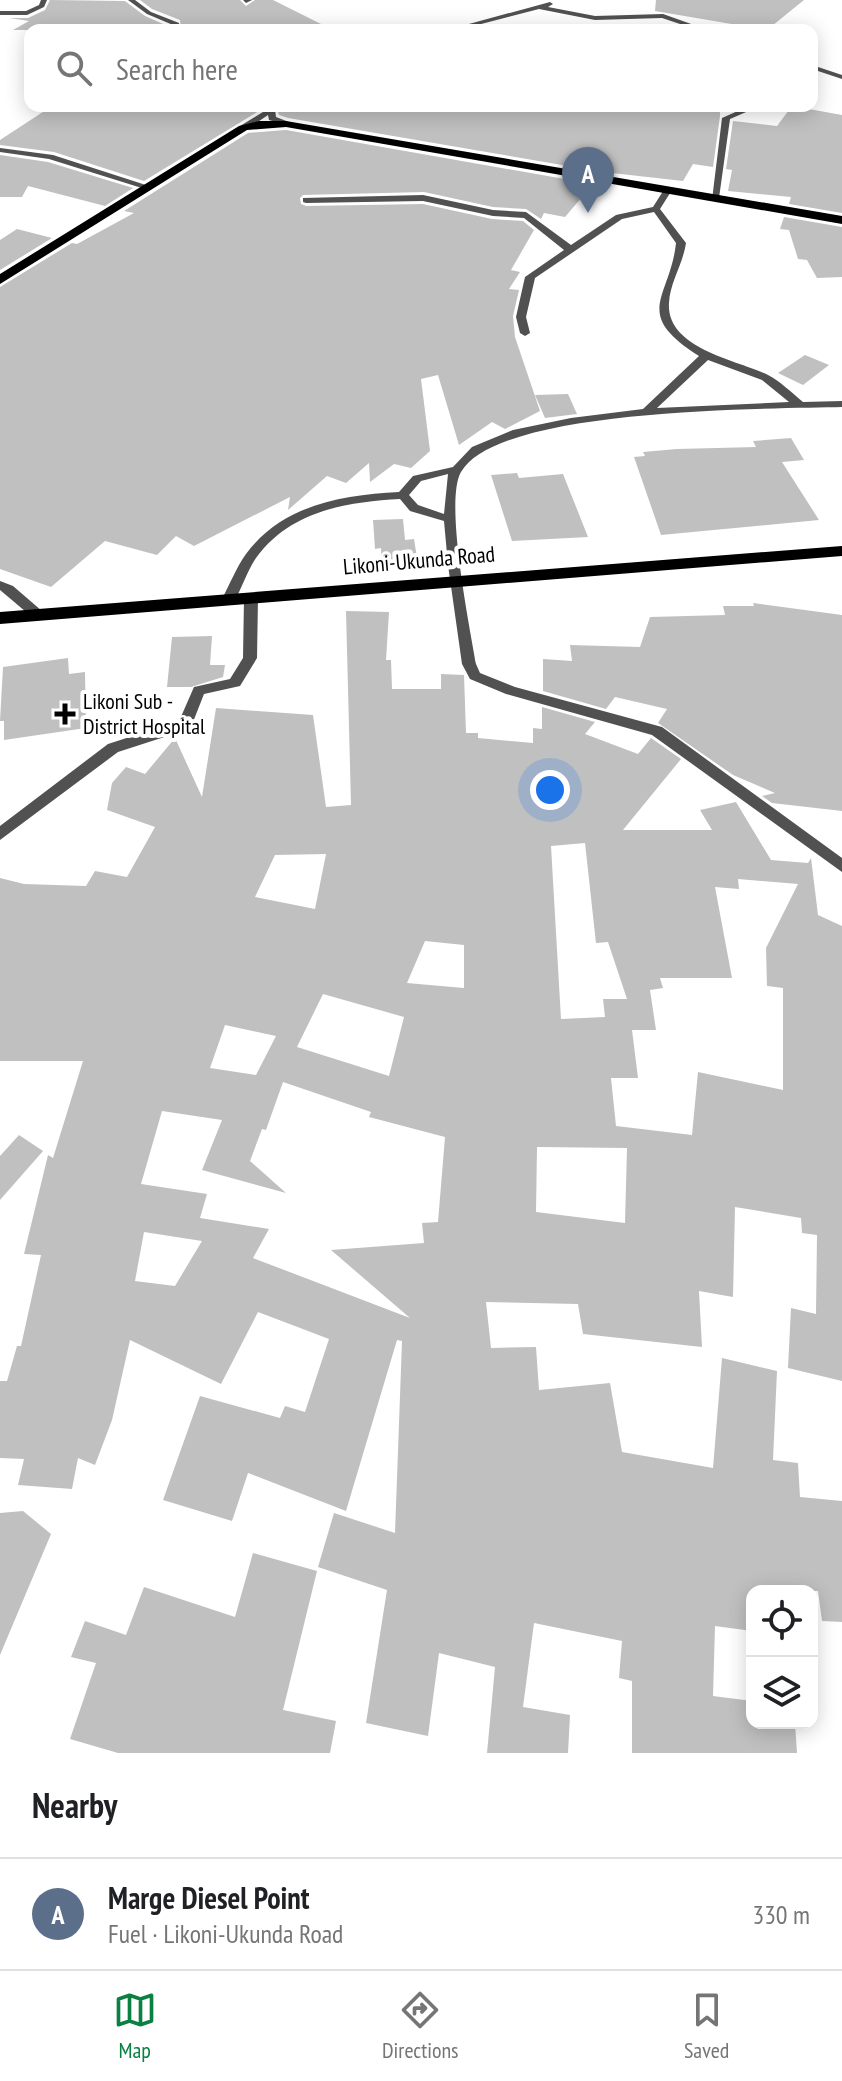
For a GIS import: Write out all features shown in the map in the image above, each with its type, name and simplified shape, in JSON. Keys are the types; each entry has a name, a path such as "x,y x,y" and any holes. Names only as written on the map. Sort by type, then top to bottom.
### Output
{"highway":[{"path":"0,280 243,128 259,124 286,124 842,220"},
{"name":"Likoni-Ukunda Road","path":"0,618 842,551"}],"street":[{"path":"0,13 34,11 42,6 44,0"},
{"path":"131,0 146,6 155,16 177,24"},
{"path":"473,24 558,0"},
{"path":"540,7 595,18 656,15 685,24"},
{"path":"818,69 842,77"},
{"path":"818,76 828,73"},
{"path":"243,128 268,112"},
{"path":"273,112 272,118 286,124"},
{"path":"715,198 726,118 741,112"},
{"path":"0,150 50,157 148,187"},
{"path":"525,333 521,317 530,277 568,248 619,217 656,209 668,190"},
{"path":"306,200 423,198 493,213 526,215 568,248"},
{"path":"656,209 681,243 664,299 664,312 687,345 706,356 766,378 801,406"},
{"path":"646,413 706,356"},
{"path":"842,404 598,416 536,427 469,454 455,470 449,519 469,664 475,676 511,691 657,731 842,866"},
{"path":"403,495 410,483 455,470"},
{"path":"403,495 414,508 449,519"},
{"path":"229,599 250,557 285,524 324,504 343,499 403,495"},
{"path":"0,585 37,614"},
{"path":"0,834 113,748 181,726 186,722 199,690 235,683 250,658 251,598"}],"building":[{"path":"50,0 125,1 145,16 163,24 24,24 24,30 13,30 29,21 9,18 28,18 45,10"},
{"path":"140,0 240,0 246,6 255,0 273,0 321,24 180,24 180,20 152,9"},
{"path":"656,0 804,0 774,24 732,24 655,11"},
{"path":"818,111 842,115 842,213 789,204 791,197 728,191 732,170 726,169 733,121 777,126 788,112"},
{"path":"43,112 257,112 144,181 54,152 0,145 0,140"},
{"path":"278,112 720,112 713,167 693,164 683,181 603,172 279,115"},
{"path":"286,130 593,184 565,217 544,213 541,219 526,209 493,207 424,192 303,195 300,198 301,204 306,206 423,204 492,219 523,221 534,230 511,270 520,272 509,289 519,290 513,316 515,337 540,411 505,429 492,422 459,445 438,375 421,379 430,451 411,468 394,464 370,482 369,463 346,483 327,476 288,510 290,497 194,546 176,536 157,555 105,541 51,587 0,569 0,287 72,243 77,244 134,213 124,211 248,133"},
{"path":"0,155 48,162 133,188 105,206 28,186 22,197 0,197"},
{"path":"784,217 842,227 842,277 817,278 807,260 798,259 789,230 780,229"},
{"path":"17,229 52,238 0,270 0,240"},
{"path":"805,355 829,365 803,385 778,373"},
{"path":"568,394 577,414 545,418 535,395"},
{"path":"791,438 804,460 782,462 819,520 661,535 634,457 645,456 643,452 677,449 756,447 753,441"},
{"path":"517,473 519,478 563,474 588,537 512,541 491,475"},
{"path":"403,519 405,540 414,539 418,564 382,565 381,548 375,549 373,520"},
{"path":"753,603 842,615 842,811 772,803 762,796 775,793 733,775 658,723 667,709 615,697 606,709 543,691 543,659 572,661 570,645 640,647 650,617 725,615 723,606 754,606"},
{"path":"346,611 389,612 386,660 391,660 392,689 441,689 441,674 464,675 466,733 478,733 478,738 533,743 533,728 542,729 542,707 595,722 585,734 638,754 651,738 681,759 623,830 712,830 700,810 736,802 771,860 808,863 811,858 818,915 842,926 842,1381 788,1368 791,1308 816,1314 817,1235 802,1233 801,1218 735,1207 733,1297 699,1291 702,1347 583,1334 578,1304 486,1302 491,1348 536,1347 539,1390 610,1383 622,1452 713,1468 722,1358 777,1371 773,1460 798,1463 800,1497 842,1501 842,1622 822,1621 818,1585 746,1585 746,1630 715,1626 713,1696 746,1700 746,1729 795,1729 797,1753 632,1753 632,1681 619,1678 622,1641 534,1623 523,1707 570,1715 568,1753 487,1753 495,1667 439,1653 428,1736 366,1723 387,1590 318,1567 334,1513 395,1533 402,1341 397,1340 346,1511 248,1473 232,1521 163,1500 200,1396 280,1418 285,1406 305,1412 329,1339 258,1312 221,1384 130,1340 112,1420 95,1465 78,1458 72,1489 18,1485 24,1459 0,1458 0,1381 7,1381 17,1346 21,1346 41,1255 24,1254 48,1155 53,1158 83,1061 0,1061 0,878 24,884 86,886 95,871 127,877 155,827 107,810 112,783 126,767 145,774 175,738 202,797 216,708 313,715 326,807 351,805","holes":["585,843 596,943 608,942 627,999 603,999 605,1017 561,1019 551,846","326,854 315,909 255,897 275,855","738,879 798,884 766,948 767,986 783,988 783,1090 698,1072 692,1135 616,1126 611,1078 638,1078 632,1030 656,1030 650,990 663,988 660,978 732,978 715,887 739,889","425,941 464,945 464,988 407,983","323,994 404,1017 389,1076 297,1047","225,1025 276,1036 256,1075 210,1068","283,1082 371,1112 369,1117 445,1137 438,1222 422,1223 424,1243 331,1250 410,1318 253,1258 269,1229 200,1218 207,1194 141,1184 162,1111 222,1120 202,1170 286,1193 250,1161 262,1129 266,1130","537,1147 627,1148 625,1223 536,1212","144,1232 202,1241 175,1286 135,1281"]},
{"path":"212,636 210,665 225,665 223,677 191,687 167,687 172,637"},
{"path":"68,658 69,674 85,672 86,728 4,740 4,721 0,721 3,667"},
{"path":"19,1135 43,1151 0,1200 0,1156"},
{"path":"23,1511 51,1534 0,1655 0,1513"},
{"path":"253,1553 317,1571 283,1710 336,1721 330,1753 118,1753 70,1739 96,1663 71,1657 85,1621 126,1635 144,1587 235,1617"}],"place":[{"name":"Marge Diesel Point","path":"588,213"},
{"name":"Likoni Sub - District Hospital","path":"65,714"}]}
